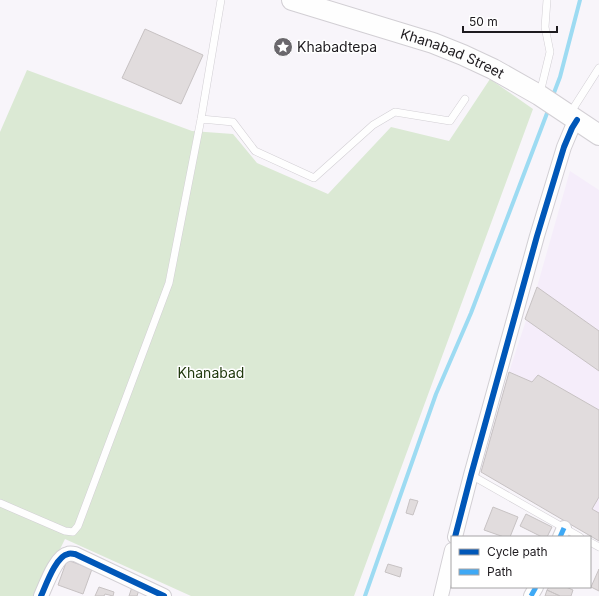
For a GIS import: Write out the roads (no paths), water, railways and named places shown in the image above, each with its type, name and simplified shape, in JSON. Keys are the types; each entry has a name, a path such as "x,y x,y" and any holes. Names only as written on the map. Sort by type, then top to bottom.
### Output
{"main road":[{"name":"Khanabad Street","path":"292,0 448,49 483,64 557,107 599,135"}],"street":[{"path":"455,536 556,173 572,128 557,107"},
{"path":"41,596 57,563 61,558 68,554 75,554 164,596"},
{"path":"440,596 451,554"}],"lane":[{"path":"0,502 65,532 73,532 78,526 169,283 201,119 221,0"},
{"path":"546,0 545,27 550,52 557,107"},
{"path":"557,107 599,68"},
{"path":"201,119 233,122 255,151 314,178 373,125 395,112 450,121 466,99"},
{"path":"471,475 562,533 576,536"}],"waterway":[{"path":"552,98 560,77 580,0"},
{"path":"365,596 436,394 471,313 549,108"}],"place":[{"name":"Khabadtepa","path":"283,47"}],"park label":[{"name":"Khanabad","path":"211,373"}]}
